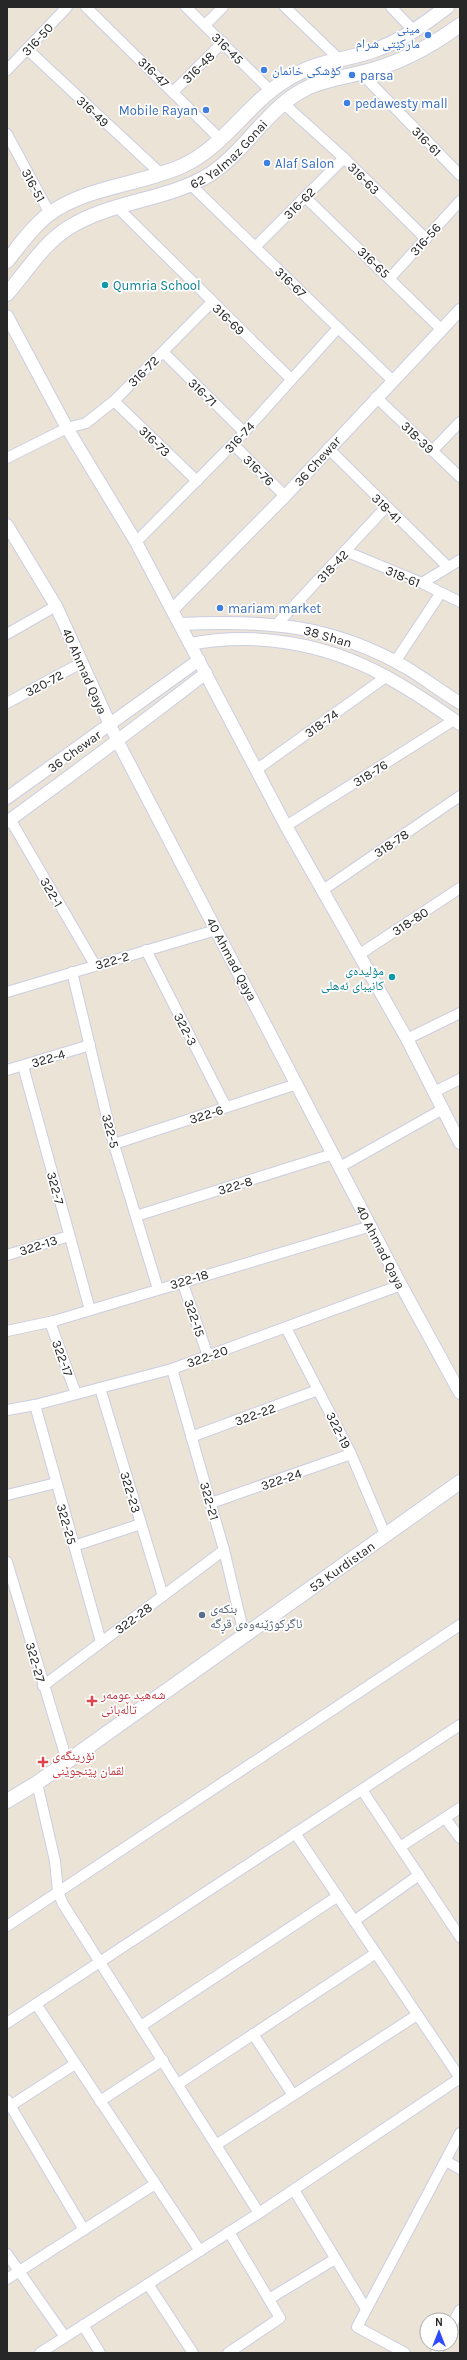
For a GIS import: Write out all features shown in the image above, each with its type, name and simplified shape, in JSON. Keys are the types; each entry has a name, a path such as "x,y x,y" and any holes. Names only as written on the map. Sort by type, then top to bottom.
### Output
{"main road":[{"name":"62 Yalmaz Gonai","path":"7,261 25,238 50,214 84,197 182,166 203,154 270,90 302,70 338,58 374,50 415,32 447,7"},
{"path":"436,16 449,33"},
{"name":"62 Yalmaz Gonai","path":"7,294 52,241 68,228 91,216 190,184 225,163 283,103 302,90 320,82 361,73 394,63 422,51 460,25"},
{"name":"53 Kurdistan","path":"7,1801 37,1783 244,1634 460,1482"}],"street":[{"name":"316-50","path":"7,70 67,7"},
{"name":"316-47","path":"86,7 174,91 220,138"},
{"name":"316-45","path":"186,7 270,90"},
{"path":"205,25 223,7"},
{"path":"286,7 338,58"},
{"path":"391,7 415,32"},
{"name":"316-48","path":"174,91 223,42"},
{"name":"316-49","path":"27,49 160,173"},
{"name":"316-61","path":"361,73 460,175"},
{"name":"316-63","path":"283,103 344,158 426,239"},
{"name":"316-51","path":"7,134 50,214"},
{"name":"316-62","path":"255,247 344,158"},
{"name":"316-67","path":"190,184 392,380"},
{"name":"316-65","path":"305,197 441,329"},
{"name":"316-56","path":"390,278 460,201"},
{"name":"316-69","path":"117,207 291,379"},
{"name":"316-72","path":"7,458 67,428 82,426 114,401 212,302"},
{"name":"36 Chewar","path":"173,609 285,496 376,396 460,310"},
{"path":"7,316 67,428 136,542 173,609 286,826 407,1039 460,1143"},
{"name":"316-74","path":"136,542 233,444 338,328"},
{"name":"316-71","path":"162,352 244,432"},
{"name":"318-39","path":"376,396 460,477"},
{"name":"316-73","path":"114,401 197,481"},
{"path":"433,450 460,422"},
{"name":"316-76","path":"233,444 285,496"},
{"name":"318-41","path":"328,448 447,566"},
{"name":"318-42","path":"277,624 386,507"},
{"name":"40 Ahmad Qaya","path":"7,524 11,539 56,606 118,742 298,1084 401,1285 460,1393"},
{"name":"318-61","path":"345,551 422,583 440,594 460,602"},
{"path":"422,583 447,566 460,560"},
{"path":"395,662 440,594"},
{"path":"7,634 56,606"},
{"name":"38 Shan","path":"180,624 256,622 277,624 343,639 395,662 460,704"},
{"name":"38 Shan","path":"190,644 214,639 255,639 294,644 338,655 387,676 457,722"},
{"name":"36 Chewar","path":"7,798 199,660"},
{"name":"320-72","path":"7,703 81,663"},
{"path":"9,820 59,782 118,742 206,673"},
{"name":"318-74","path":"256,770 387,676"},
{"name":"318-76","path":"286,826 457,722"},
{"name":"318-78","path":"323,890 460,796"},
{"name":"322-1","path":"9,820 95,965"},
{"name":"318-80","path":"360,954 460,888"},
{"name":"322-2","path":"7,992 216,930"},
{"name":"322-3","path":"146,950 226,1108"},
{"name":"322-5","path":"72,972 114,1144 158,1288"},
{"path":"407,1039 460,1013"},
{"name":"322-4","path":"7,1070 90,1045"},
{"name":"322-7","path":"23,1066 90,1310"},
{"path":"434,1092 460,1079"},
{"name":"322-6","path":"114,1144 298,1084"},
{"path":"340,1167 443,1109"},
{"name":"322-8","path":"136,1216 333,1154"},
{"name":"322-18","path":"7,1331 50,1322 158,1288 371,1226"},
{"name":"322-13","path":"7,1254 69,1236"},
{"name":"322-15","path":"182,1281 208,1356"},
{"name":"322-20","path":"7,1410 35,1405 172,1369 401,1285"},
{"name":"322-17","path":"50,1322 76,1394"},
{"name":"322-19","path":"286,1328 351,1454 385,1534"},
{"name":"322-21","path":"172,1369 224,1550 244,1634"},
{"name":"322-23","path":"100,1388 163,1596"},
{"name":"322-22","path":"191,1437 318,1390"},
{"name":"322-25","path":"35,1405 101,1642"},
{"name":"322-24","path":"211,1503 351,1454"},
{"path":"7,1495 56,1483"},
{"path":"74,1546 141,1524"},
{"name":"322-28","path":"43,1686 224,1550"},
{"name":"322-27","path":"7,1562 12,1596 68,1761"},
{"path":"7,1926 460,1625"},
{"path":"7,2023 460,1725"},
{"path":"37,1783 55,1861 58,1892 63,1904 259,2213"},
{"path":"362,1790 460,1937"},
{"path":"400,1847 460,1808"},
{"path":"445,1818 460,1838"},
{"path":"40,2353 259,2213 460,2078 295,1833"},
{"path":"354,1921 418,1875"},
{"path":"140,2026 338,1896"},
{"path":"178,2084 376,1953"},
{"path":"36,2004 200,2251"},
{"path":"216,2145 417,2015"},
{"path":"253,2034 293,2095"},
{"path":"100,2101 162,2060"},
{"path":"75,2064 8,2105 84,2230"},
{"path":"404,2353 357,2327 460,2133"},
{"path":"446,2161 460,2169"},
{"path":"7,2279 155,2184"},
{"path":"294,2190 366,2309"},
{"path":"228,2353 280,2318 229,2232"},
{"path":"7,2254 18,2272 65,2337"},
{"path":"269,2299 336,2259"},
{"path":"148,2284 193,2353"},
{"path":"83,2325 100,2353"}],"place":[{"name":"مینی مارکێتی شرام","path":"428,35"},
{"name":"کۆشکی خانمان","path":"264,70"},
{"name":"parsa","path":"352,75"},
{"name":"pedawesty mall","path":"347,103"},
{"name":"Mobile Rayan","path":"206,110"},
{"name":"Alaf Salon","path":"267,163"},
{"name":"Qumria School","path":"105,285"},
{"name":"mariam market","path":"220,608"},
{"name":"مۆلیدەی کانیبای ئەهلی","path":"392,977"},
{"name":"بنکەی ئاگرکوژێنەوەی قڕگە","path":"202,1615"},
{"name":"شەهید عومەر تاڵەبانی","path":"92,1701"},
{"name":"نۆرینگەی لقمان پێنجوێنی","path":"43,1762"}]}
